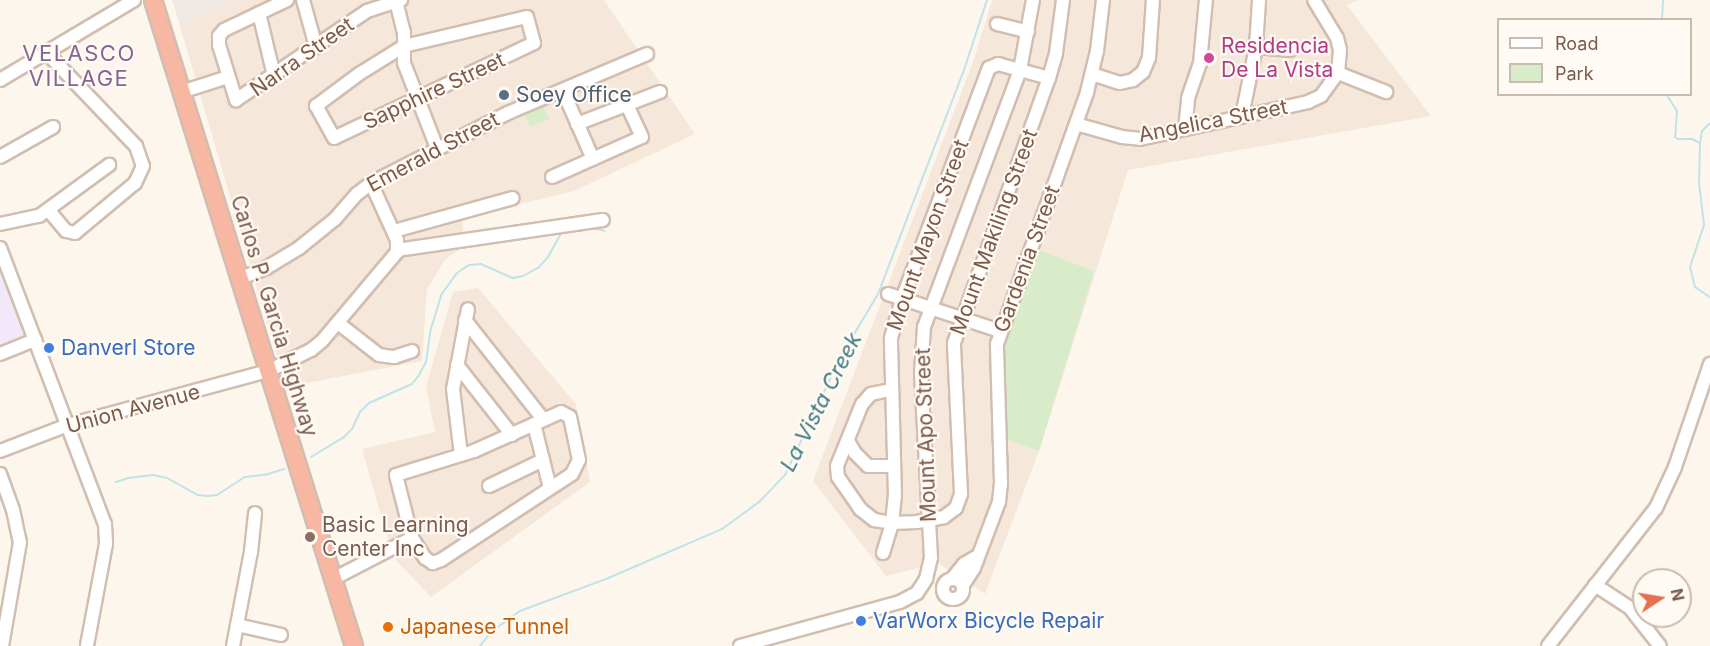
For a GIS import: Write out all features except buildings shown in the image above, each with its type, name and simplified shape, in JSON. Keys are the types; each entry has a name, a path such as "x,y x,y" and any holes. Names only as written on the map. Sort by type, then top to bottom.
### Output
{"highway":[{"name":"Carlos P. Garcia Highway","path":"153,0 354,646"}],"street":[{"path":"0,80 134,0"},
{"path":"181,92 228,77 219,36 287,0"},
{"path":"303,0 315,47"},
{"name":"Mount Apo Street","path":"926,579 931,558 921,352 924,327 1020,70 1029,32 1032,0"},
{"name":"Mount Makiling Street","path":"930,521 952,512 961,499 953,354 962,319 1049,78 1056,53 1063,0"},
{"name":"Gardenia Street","path":"926,579 953,583 964,564 978,556 994,516 1001,482 996,363 1000,331 1092,74 1103,0"},
{"path":"1092,74 1120,83 1133,80 1143,72 1149,58 1153,0"},
{"path":"1185,129 1188,98 1200,63 1206,0"},
{"path":"1242,116 1256,46 1259,0"},
{"path":"1314,0 1337,38 1340,59 1338,73 1386,92"},
{"path":"399,1 404,32 403,57 437,148"},
{"name":"Narra Street","path":"228,77 236,100 367,11 399,1"},
{"path":"259,14 274,76"},
{"name":"Sapphire Street","path":"527,17 534,43 334,138 316,106 359,74 404,46 527,17"},
{"path":"997,24 1029,32"},
{"path":"1256,46 1290,50"},
{"path":"47,53 136,146 142,165 142,172 135,183 75,233 66,231 49,211"},
{"name":"Emerald Street","path":"238,279 266,268 299,248 335,219 357,194 371,183 508,113 647,54"},
{"name":"Mount Mayon Street","path":"883,553 892,523 894,466 890,390 891,338 902,299 987,71 993,64 1020,70"},
{"path":"1020,70 1049,78"},
{"name":"Angelica Street","path":"1076,124 1122,138 1140,139 1308,102 1321,96 1338,73"},
{"path":"563,91 593,159"},
{"path":"578,124 660,92"},
{"path":"552,177 642,137 627,105"},
{"path":"0,157 53,127"},
{"path":"0,224 31,219 49,211 109,165"},
{"path":"371,183 394,231 397,250 603,220"},
{"path":"394,231 513,198"},
{"path":"0,248 107,531 87,646"},
{"name":"Union Avenue","path":"0,451 68,425 268,371 311,350 338,322 393,258 397,250"},
{"path":"888,294 1000,331"},
{"path":"461,455 453,402 457,365 467,315 538,421 543,460 550,488"},
{"path":"338,322 379,355 394,357 412,351"},
{"path":"0,354 35,340"},
{"path":"1552,644 1595,585 1649,518 1664,495 1710,364"},
{"path":"457,365 512,435"},
{"path":"890,390 878,392 866,398 837,466 840,482 868,516 892,523 930,521"},
{"path":"561,412 570,417 579,460 572,474 441,560 429,562 412,538 396,475 461,455 512,435 538,421 561,412"},
{"path":"848,441 855,453 868,466 894,466"},
{"path":"489,486 543,460"},
{"path":"0,474 20,542 2,646"},
{"path":"232,646 251,552 255,513"},
{"path":"333,579 412,538"},
{"path":"740,646 900,602 917,593 926,579"},
{"path":"1595,585 1630,608 1660,646"},
{"path":"237,625 281,635"}],"shaded area":[{"path":"172,0 234,0 180,26"},
{"path":"234,0 604,0 695,134 574,191 462,218 465,245 445,260 427,289 422,361 286,387 180,26"},
{"path":"992,0 1359,0 1347,5 1431,116 1128,170 1039,451 985,594 938,563 886,576 813,481 974,59"},
{"path":"0,267 28,338 0,349"},
{"path":"478,288 576,404 590,482 431,597 393,557 362,449 435,432 426,387 453,292"}],"green space":[{"path":"543,105 549,119 530,127 524,112"},
{"path":"1038,250 1094,271 1039,451 1002,438 1001,353 1004,338"}],"waterway":[{"name":"La Vista Creek","path":"480,646 491,632 520,611 606,579 722,529 759,502 785,475 841,356 878,294 963,73 987,0"},
{"path":"1662,18 1663,0"},
{"path":"1667,96 1677,111 1675,137 1692,139 1700,143"},
{"path":"1710,123 1702,131 1700,143 1699,183 1704,225 1690,267 1695,287 1710,297"},
{"path":"588,227 605,231"},
{"path":"311,457 343,438 352,429 360,412 369,403 412,384 426,362 430,332 441,295 457,273 469,265 481,264 513,278 523,276 539,267 548,257 562,232"},
{"path":"116,482 153,475 167,478 198,495 207,496 217,495 245,477 284,469"}],"place":[{"name":"Residencia De La Vista","path":"1209,58"},
{"name":"Soey Office","path":"504,95"},
{"name":"Danverl Store","path":"49,348"},
{"name":"Basic Learning Center Inc","path":"310,537"},
{"name":"VarWorx Bicycle Repair","path":"861,621"},
{"name":"Japanese Tunnel","path":"388,627"}],"district":[{"name":"VELASCO VILLAGE","path":"79,66"}]}
